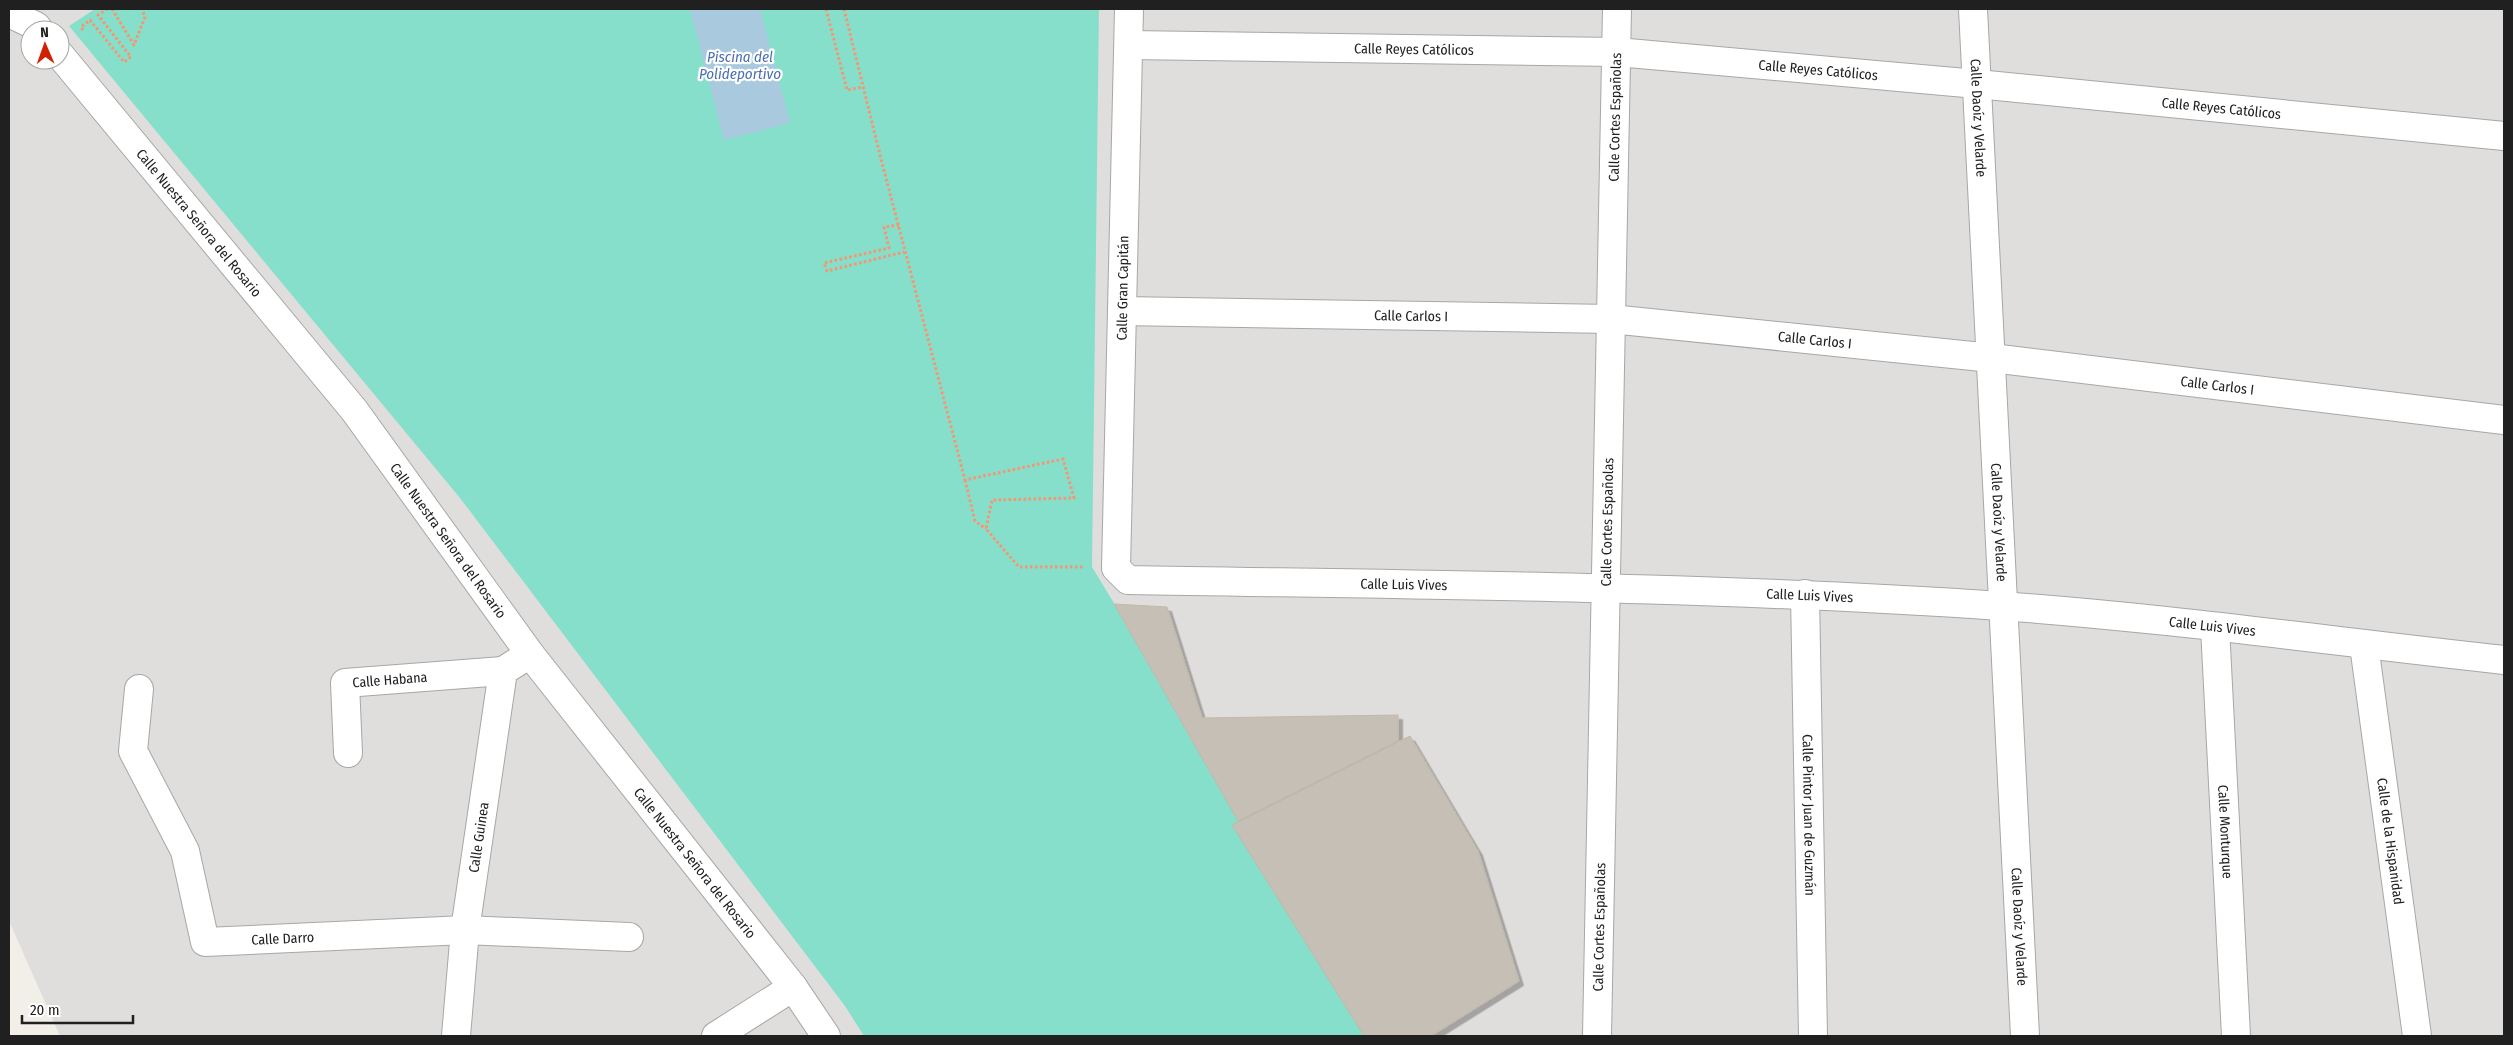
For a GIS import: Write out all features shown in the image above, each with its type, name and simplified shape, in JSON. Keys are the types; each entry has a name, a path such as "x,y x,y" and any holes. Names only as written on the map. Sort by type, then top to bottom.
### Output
{"street":[{"name":"Calle Gran Capitán","path":"1104,568 1122,311 1129,9"},
{"name":"Calle Cortes Españolas","path":"1597,1036 1617,9"},
{"name":"Calle Daoíz y Velarde","path":"1973,9 2005,606 2025,1036"},
{"path":"9,12 24,20"},
{"name":"Calle Reyes Católicos","path":"1129,45 1617,52 1976,84 2504,136"},
{"name":"Calle Nuestra Señora del Rosario","path":"70,67 354,410 530,654 793,987 826,1036"},
{"name":"Calle Carlos I","path":"1122,311 1611,319 1992,358 2504,420"},
{"name":"Calle Luis Vives","path":"1104,568 1128,580 1606,588 1805,594 2005,606 2215,627 2504,660"},
{"name":"Calle Pintor Juan de Guzmán","path":"1805,594 1813,1036"},
{"name":"Calle Monturque","path":"2215,627 2236,1036"},
{"name":"Calle de la Hispanidad","path":"2364,645 2417,1036"},
{"path":"503,671 530,654"},
{"name":"Calle Habana","path":"348,753 345,684 503,671"},
{"name":"Calle Guinea","path":"456,1036 465,930 503,671"},
{"name":"Calle Darro","path":"139,689 133,751 185,851 205,942 465,930 629,937"},
{"path":"716,1036 793,987"}],"path":[{"path":"87,35 81,27 90,20 124,62 131,57 98,15 107,9"},
{"path":"112,9 134,45 145,17 142,9"},
{"path":"826,9 847,90 863,87"},
{"path":"844,9 899,225 904,252 975,521 986,529 1019,567 1104,568"},
{"path":"899,225 884,227 889,248 824,263 827,271 904,252"},
{"path":"965,480 1063,458 1074,498 992,500 986,529"}],"shaded area":[{"path":"9,9 2504,9 2504,1036 60,1036 9,921"},
{"path":"95,9 1099,9 1092,567 1241,812 1410,736 1478,851 1519,981 1431,1036 864,1036 845,1006 460,498 70,25"}],"water":[{"name":"Piscina del Polideportivo","path":"690,9 760,9 790,123 724,140"}],"building":[{"path":"1114,604 1167,607 1202,718 1398,715 1398,741 1238,821"},
{"path":"1410,736 1478,851 1519,981 1431,1036 1364,1036 1232,825"}]}
